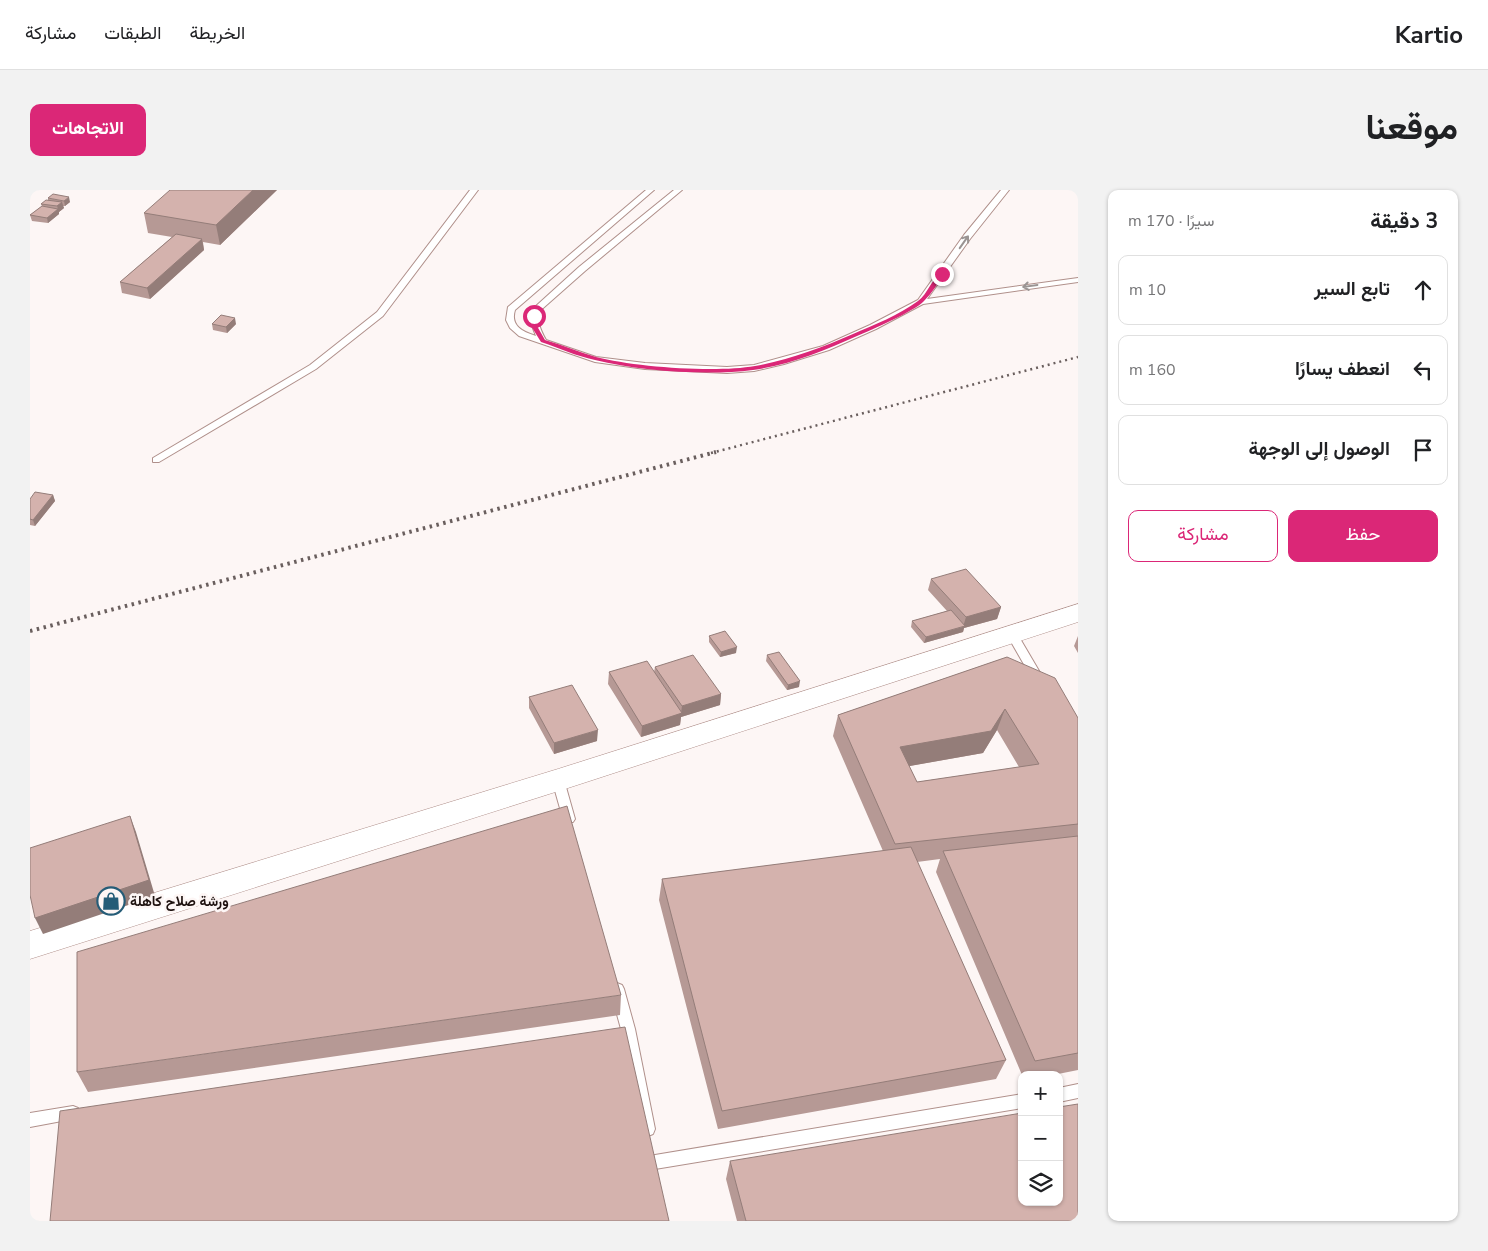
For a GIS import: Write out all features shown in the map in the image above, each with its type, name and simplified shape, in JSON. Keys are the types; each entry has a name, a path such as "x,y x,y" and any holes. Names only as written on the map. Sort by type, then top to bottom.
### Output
{"street":[{"path":"30,945 558,780 1078,613"}],"lane":[{"path":"156,460 313,367 380,314 474,190"},
{"path":"650,190 511,309 510,322 514,328 522,334 595,359 644,366 727,370 754,368 782,362 826,348 873,327 921,302 1078,280"},
{"path":"543,341 534,326 534,316 539,308 582,269 678,190"},
{"path":"921,302 967,238 1005,190"},
{"path":"1012,633 1045,691"},
{"path":"558,780 571,828"},
{"path":"612,972 623,1030 659,1179"},
{"path":"1063,1093 1078,1091"},
{"path":"653,1153 1018,1102"},
{"path":"30,1120 89,1111"}],"building":[{"path":"170,190 253,190 216,225 144,213"},
{"path":"53,194 69,197 64,201 48,198"},
{"path":"46,200 62,202 57,206 41,204"},
{"path":"42,206 58,209 47,218 30,215"},
{"path":"176,234 202,239 147,288 120,282"},
{"path":"221,315 235,318 226,327 212,324"},
{"path":"35,492 53,495 33,520 30,519 30,499"},
{"path":"966,569 1001,607 966,617 931,579"},
{"path":"951,610 965,626 926,637 912,621"},
{"path":"725,631 737,647 721,652 709,636"},
{"path":"779,652 800,681 788,685 767,655"},
{"path":"693,655 721,694 682,706 655,667"},
{"path":"1007,657 1055,678 1078,718 1078,824 895,844 838,715","holes":["1005,709 1039,764 917,782 900,747 991,731"]},
{"path":"647,661 682,713 642,726 609,672"},
{"path":"572,685 598,730 554,743 529,697"},
{"path":"567,806 621,995 77,1072 77,952"},
{"path":"130,816 149,880 35,918 30,895 30,848"},
{"path":"1078,836 1078,1053 1035,1061 943,851"},
{"path":"911,847 1006,1060 722,1111 662,879"},
{"path":"625,1027 669,1221 50,1221 60,1111"},
{"path":"1078,1104 1078,1221 746,1221 730,1161 1018,1114 1018,1206 1063,1206 1063,1106"}],"railway":[{"path":"711,453 1078,357"},
{"path":"30,631 716,452"}],"place":[{"name":"ورشة صلاح كاهلة","path":"111,901"}],"route":[{"path":"534,316 534,326 543,341 595,359 644,366 694,369 727,370 754,368 782,362 826,348 873,327 921,302 942,274"}]}
